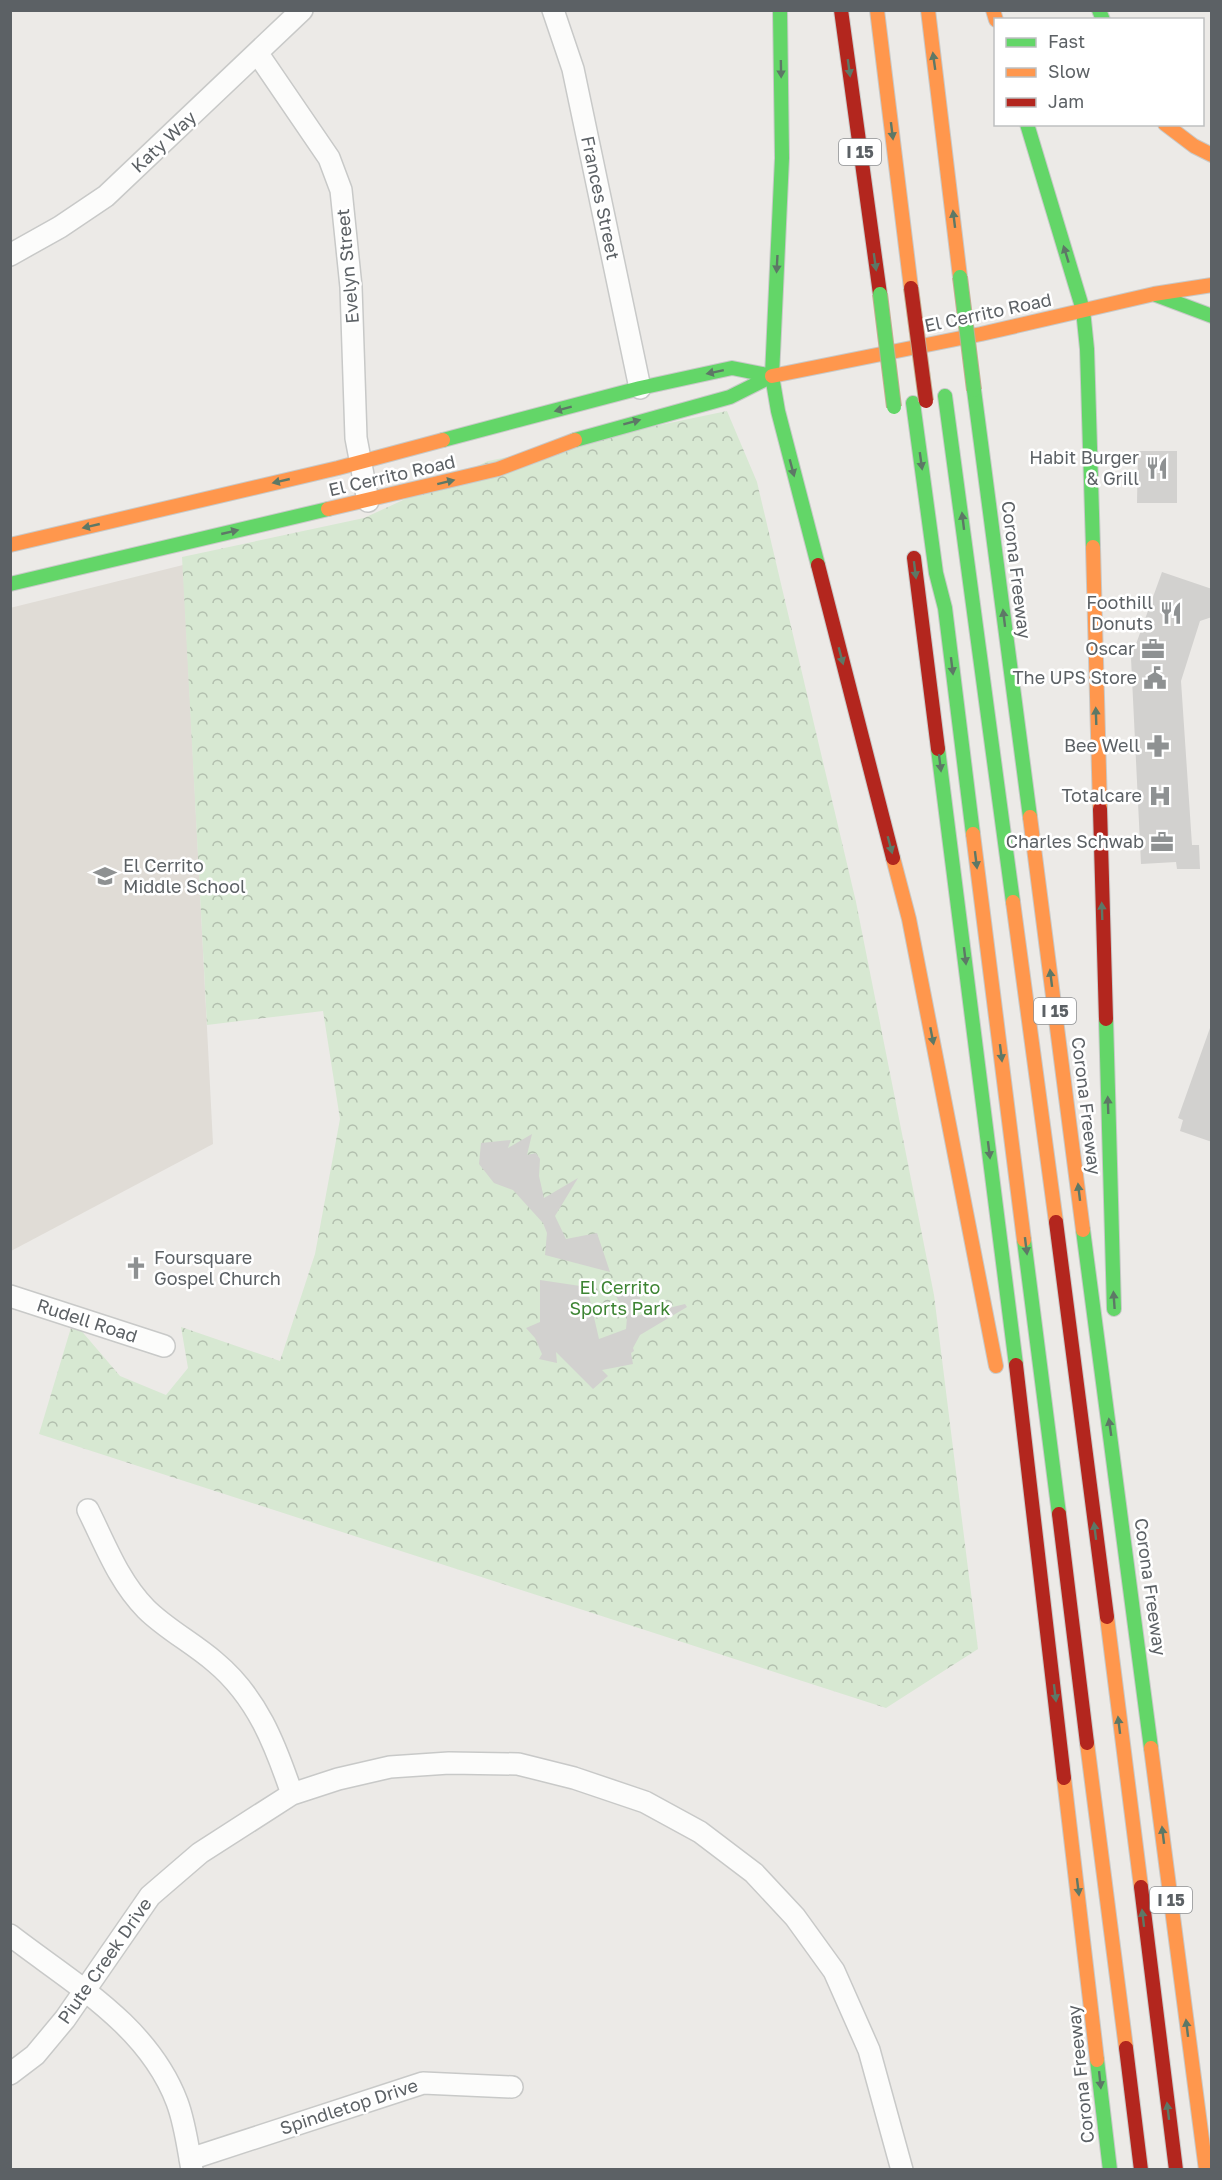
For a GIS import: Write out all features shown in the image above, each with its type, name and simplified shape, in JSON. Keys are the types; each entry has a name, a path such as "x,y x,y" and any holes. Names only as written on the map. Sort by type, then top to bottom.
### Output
{"main road":[{"path":"780,10 782,158 772,376 778,411 909,919 998,1377"},
{"name":"I 15","path":"841,10 895,413"},
{"path":"863,10 946,573 945,608 1141,2169"},
{"path":"877,10 904,289"},
{"name":"Corona Freeway","path":"927,10 974,390 1206,2169"},
{"path":"1029,126 1083,310 1087,349 1112,1270 1116,1328"},
{"path":"1168,126 1194,146 1212,155"},
{"name":"El Cerrito Road","path":"10,584 498,469 596,432 730,397 772,376 981,334 1154,294 1212,285"},
{"path":"1154,294 1212,316"},
{"path":"937,328 941,362"},
{"name":"El Cerrito Road","path":"10,545 360,462 640,388 732,368 772,376"},
{"path":"944,391 1026,1015 1040,1100 1176,2169"},
{"name":"Corona Freeway","path":"911,538 1048,1635 1110,2169"},
{"path":"1015,703 1022,909 1039,1042 1040,1100"},
{"path":"1122,1421 1137,1631"},
{"path":"1010,1436 1048,1635"}],"street":[{"name":"Katy Way","path":"10,255 60,227 106,196 302,10"},
{"name":"Frances Street","path":"553,10 573,69 640,388"},
{"name":"Evelyn Street","path":"258,54 329,158 342,190 351,287 356,430 368,501"},
{"name":"Rudell Road","path":"10,1296 164,1346"},
{"path":"88,1510 123,1579 147,1609 217,1663 253,1703 275,1742 292,1794"},
{"name":"Piute Creek Drive","path":"10,2073 35,2055 85,1993 150,1896 200,1853 292,1794 338,1779 390,1767 448,1763 518,1764 574,1778 645,1802 700,1832 754,1873 795,1917 834,1971 870,2050 902,2169"},
{"path":"10,1935 117,2016 147,2047 177,2102 191,2164"},
{"name":"Spindletop Drive","path":"191,2164 423,2082 512,2087"}],"shaded area":[{"name":"El Cerrito Middle School","path":"183,565 213,1144 11,1251 10,608"}],"green space":[{"name":"El Cerrito Sports Park","path":"727,411 757,482 856,902 934,1295 978,1649 886,1708 39,1434 73,1321 120,1376 166,1395 188,1368 181,1327 280,1361 315,1254 340,1119 323,1011 207,1025 182,557 364,518 488,461"}],"building":[{"name":"Habit Burger & Grill","path":"1138,451 1177,451 1177,503 1137,503"},
{"path":"1162,572 1212,589 1212,617 1200,621 1181,681 1192,845 1199,845 1200,869 1177,869 1176,862 1141,864 1131,658"},
{"path":"1210,1028 1212,1028 1212,1142 1180,1131 1183,1120 1178,1118"},
{"path":"532,1134 527,1155 536,1153 540,1159 539,1176 544,1198 578,1178 555,1216 566,1239 597,1233 610,1272 545,1255 547,1233 543,1223 513,1190 494,1183 479,1164 481,1143 511,1140 508,1148"},
{"path":"540,1280 587,1287 599,1339 626,1329 627,1318 613,1290 626,1292 628,1283 642,1289 636,1316 685,1304 687,1307 640,1335 631,1353 633,1364 602,1370 608,1376 593,1389 556,1352 557,1363 539,1359 542,1354 535,1338 526,1328 540,1322"}],"traffic: fast":[{"path":"780,10 782,158 772,376 778,411 818,565"},
{"path":"1099,10 1102,18"},
{"path":"1028,126 1083,310 1087,349 1093,547"},
{"path":"960,277 974,390"},
{"path":"880,294 894,407"},
{"path":"1156,295 1212,316"},
{"path":"443,440 640,388 732,368 772,376"},
{"path":"575,440 730,397 772,376"},
{"path":"974,390 1030,817"},
{"path":"945,396 1013,902"},
{"path":"913,403 936,573 945,608 973,834"},
{"path":"10,584 328,509"},
{"path":"938,749 1016,1365"},
{"path":"1106,1019 1114,1309"},
{"path":"1083,1230 1151,1748"},
{"path":"1024,1240 1059,1514"},
{"path":"1097,2060 1110,2170"}],"traffic: slow":[{"path":"877,10 911,288"},
{"path":"928,10 960,277"},
{"path":"993,10 995,18"},
{"path":"1168,126 1194,146 1212,155"},
{"path":"772,376 981,334 1154,294 1212,285"},
{"path":"10,545 338,468 443,440"},
{"path":"328,509 498,469 575,440"},
{"path":"1093,547 1100,809"},
{"path":"1030,817 1083,1230"},
{"path":"973,834 1024,1240"},
{"path":"893,858 909,919 996,1366"},
{"path":"1013,902 1056,1222"},
{"path":"1107,1617 1141,1887"},
{"path":"1087,1743 1126,2048"},
{"path":"1151,1748 1206,2170"},
{"path":"1064,1778 1097,2060"}],"traffic: jam":[{"path":"841,10 880,294"},
{"path":"911,288 926,401"},
{"path":"914,558 938,749"},
{"path":"818,565 893,858"},
{"path":"1100,809 1106,1019"},
{"path":"1056,1222 1107,1617"},
{"path":"1016,1365 1064,1778"},
{"path":"1059,1514 1087,1743"},
{"path":"1141,1887 1176,2170"},
{"path":"1126,2048 1141,2170"}],"place":[{"name":"Habit Burger & Grill","path":"1157,468"},
{"name":"Foothill Donuts","path":"1171,613"},
{"name":"Oscar","path":"1153,649"},
{"name":"The UPS Store","path":"1155,678"},
{"name":"Bee Well","path":"1158,746"},
{"name":"Totalcare","path":"1160,796"},
{"name":"Charles Schwab","path":"1162,842"},
{"name":"El Cerrito Middle School","path":"105,876"},
{"name":"Foursquare Gospel Church","path":"136,1268"}]}
